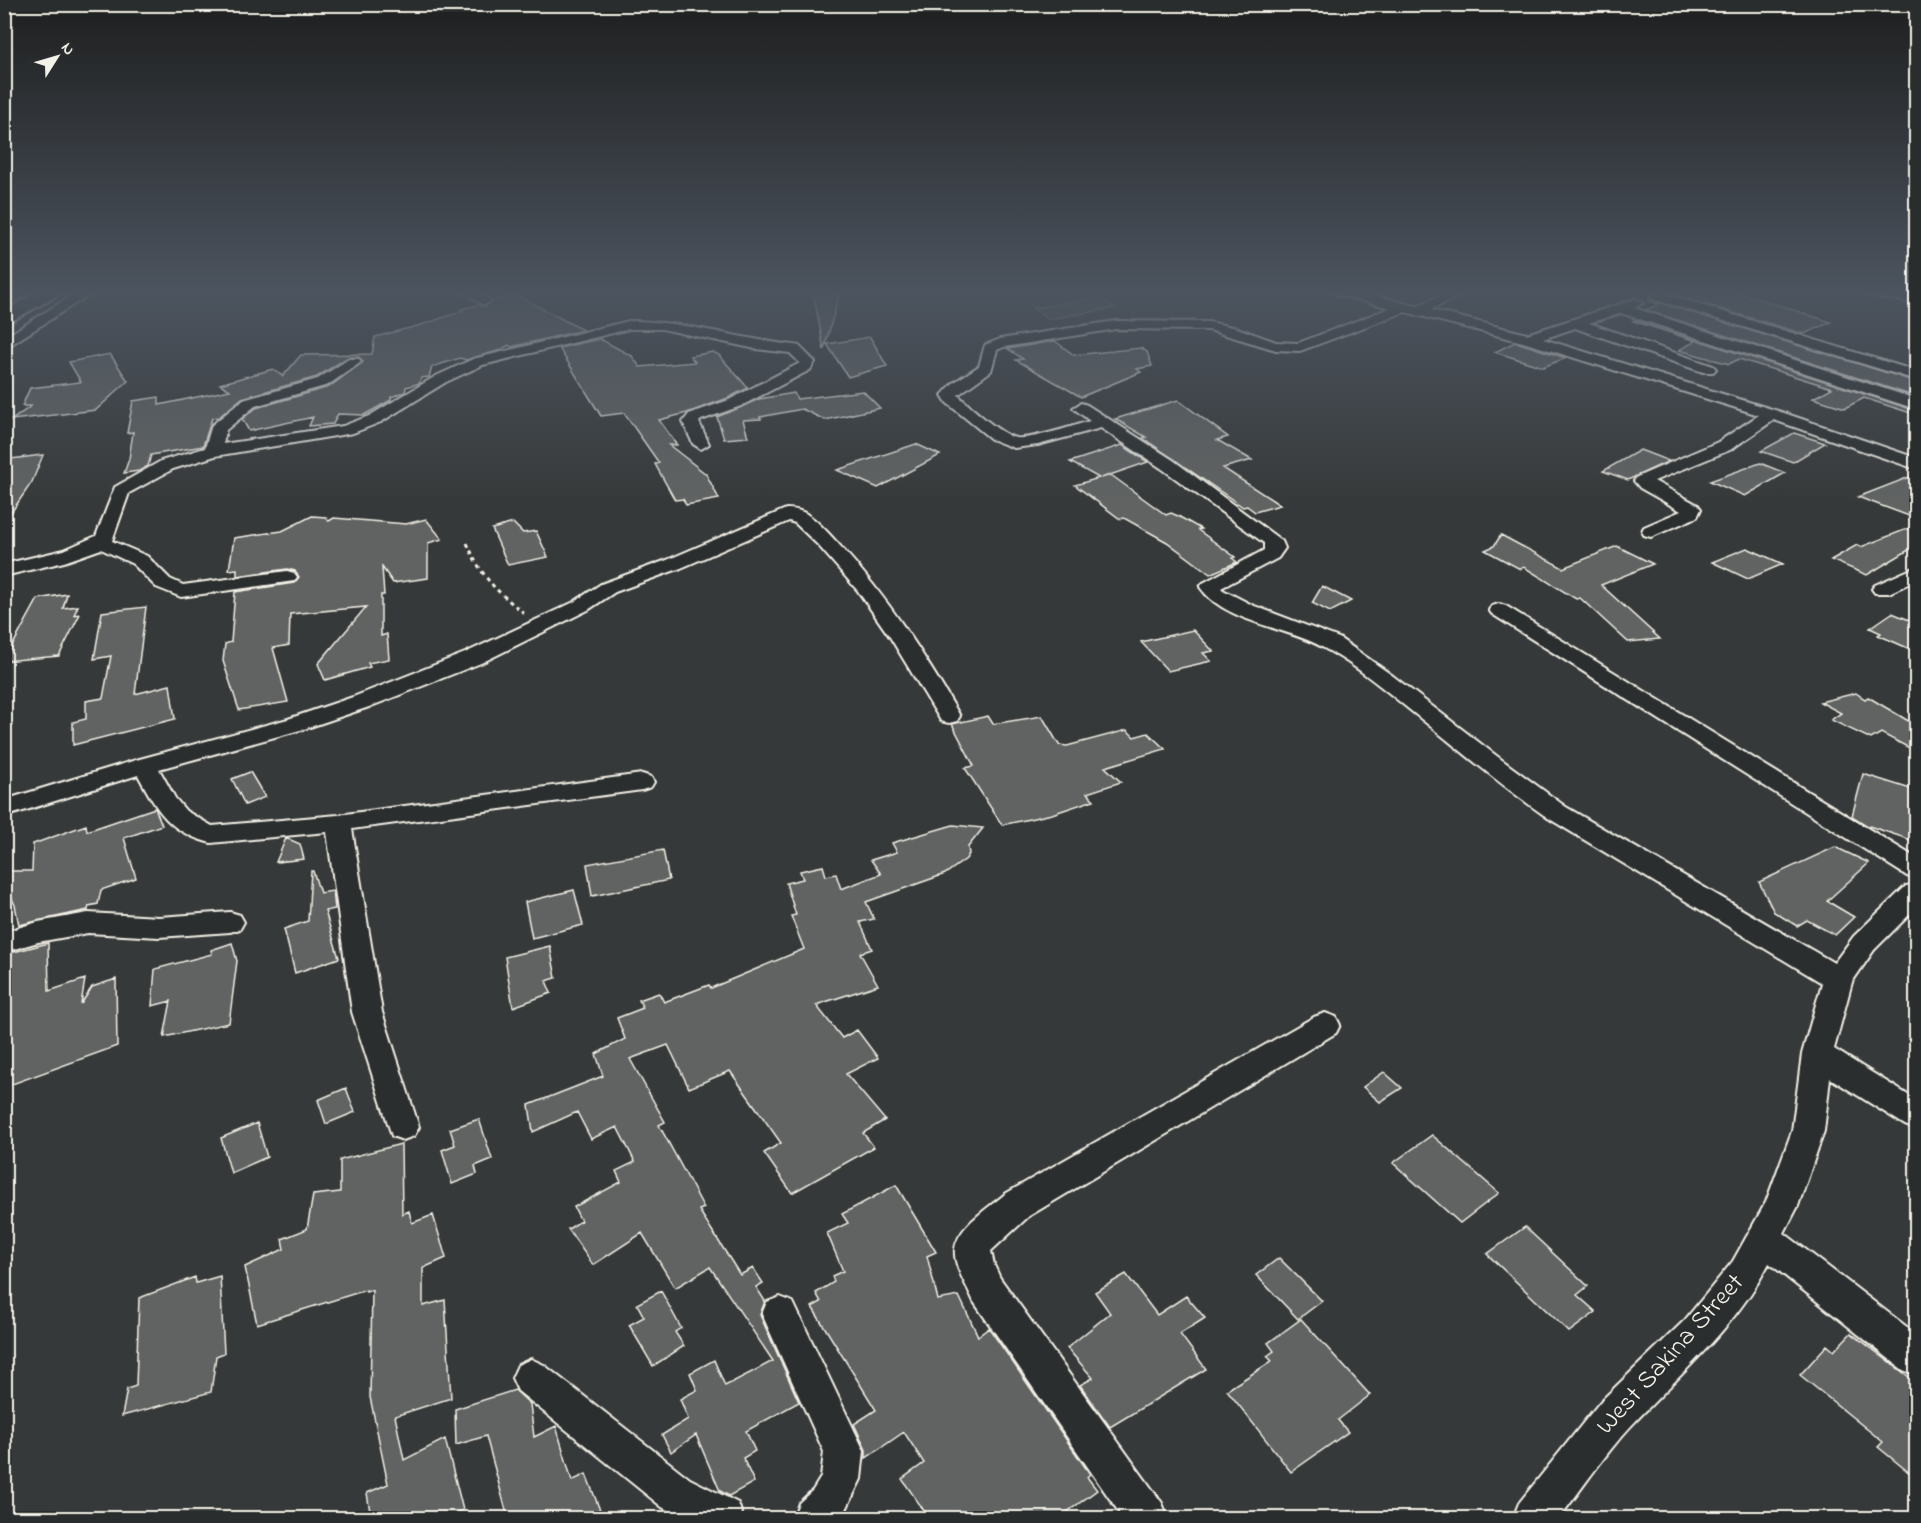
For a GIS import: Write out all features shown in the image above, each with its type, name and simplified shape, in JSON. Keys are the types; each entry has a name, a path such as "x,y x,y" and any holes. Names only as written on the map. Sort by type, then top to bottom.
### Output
{"street":[{"path":"213,451 218,428 249,402 323,382 354,362"},
{"path":"4,570 86,549 100,542 104,539 121,491 167,465 213,451 347,430 375,418 441,379 478,362"},
{"path":"701,444 691,422 695,417 735,403 805,367 808,362"},
{"path":"987,362 986,368 950,394 953,400 997,435 1014,442 1038,440 1103,423"},
{"path":"1603,362 1772,414 1917,464"},
{"path":"1688,362 1708,369"},
{"path":"1787,362 1917,404"},
{"path":"1875,362 1917,376"},
{"path":"1081,408 1167,464 1273,541 1275,548 1271,554 1210,587 1219,597 1332,644 1397,690 1543,804 1838,979"},
{"path":"1651,531 1691,513 1692,509 1646,484 1643,481 1645,479 1724,446 1772,414"},
{"path":"4,809 145,765 296,724 361,702 473,658 581,606 608,588 674,564 782,516 794,515 815,531 867,588 909,646 950,716"},
{"path":"100,542 140,560 163,583 181,591 287,577"},
{"path":"1882,589 1917,573"},
{"path":"1499,610 1917,870"},
{"path":"145,765 172,813 181,823 194,831 211,836 338,823 642,782"},
{"path":"338,823 367,1012 403,1127"},
{"name":"West Sakina Street","path":"1534,1518 1614,1416 1698,1332 1746,1272 1781,1206 1808,1131 1817,1054 1838,979 1864,943 1917,893"},
{"path":"4,942 38,932 88,923 159,927 230,922"},
{"path":"1147,1518 987,1290 976,1266 973,1249 980,1237 1017,1205 1325,1025"},
{"path":"1817,1054 1917,1116"},
{"path":"1764,1238 1917,1357"},
{"path":"780,1314 844,1451 844,1472 838,1487 821,1513 814,1518"},
{"path":"531,1378 676,1493 723,1518"}],"path":[{"path":"467,543 479,570 494,588 518,607 536,628"}],"building":[{"path":"69,362 115,362 128,381 96,410 12,420 31,406 22,406 30,388 81,382"},
{"path":"295,362 340,362 317,377 242,398 219,417 212,418 203,446 151,455 148,466 139,471 124,473 129,459 133,432 127,433 133,401 159,397 159,405 230,390 220,384 273,369 283,376"},
{"path":"363,362 447,362 432,367 429,377 421,378 420,383 406,387 405,392 391,397 391,400 364,415 338,414 333,424 309,426 313,417 249,431 242,419 256,408 329,387"},
{"path":"568,362 636,362 640,367 725,362 748,388 687,413 659,420 677,445 669,445 706,474 719,499 686,505 683,499 675,500 655,464 659,463 624,413 601,416"},
{"path":"839,362 885,362 887,366 848,377"},
{"path":"1020,362 1151,362 1152,366 1137,369 1141,372 1081,397"},
{"path":"1527,362 1556,362 1543,367"},
{"path":"1749,362 1765,362 1917,411 1917,415 1864,398 1845,408 1813,398 1832,388"},
{"path":"1808,362 1852,362 1917,382 1917,397"},
{"path":"863,391 880,408 825,420 802,409 760,417 761,419 743,420 748,437 724,439 717,417 759,399 794,393 797,399"},
{"path":"1178,400 1228,437 1217,440 1252,460 1223,468 1280,505 1255,512 1247,506 1243,507 1143,438 1146,437 1115,419"},
{"path":"1794,433 1825,443 1793,462 1761,451"},
{"path":"916,444 940,455 878,488 837,470"},
{"path":"1122,445 1148,462 1101,478 1111,475 1166,515 1171,513 1201,529 1198,530 1235,557 1232,558 1237,562 1210,574 1167,542 1124,518 1120,519 1075,485 1099,478 1070,462"},
{"path":"1640,450 1669,461 1628,480 1603,471"},
{"path":"43,455 32,482 4,523 4,474 11,459"},
{"path":"1760,463 1785,473 1745,496 1710,481"},
{"path":"1917,474 1917,519 1858,497"},
{"path":"312,516 326,517 329,521 334,518 406,524 426,519 442,539 428,543 428,578 393,583 382,567 384,595 381,595 381,636 387,634 389,659 368,663 370,667 325,680 318,664 366,607 290,614 289,645 273,648 288,702 239,710 223,661 225,644 231,642 235,592 294,583 299,577 295,571 287,569 237,576 237,569 229,570 234,538 282,531"},
{"path":"513,523 523,533 536,531 548,557 508,565 492,529"},
{"path":"1917,525 1917,545 1867,575 1831,560 1857,545 1861,547"},
{"path":"1501,535 1563,568 1617,546 1653,564 1601,585 1660,639 1628,642 1580,598 1576,599 1524,567 1520,569 1485,550 1494,546"},
{"path":"1747,548 1783,564 1748,579 1712,562"},
{"path":"1322,586 1351,601 1330,612 1312,603"},
{"path":"67,594 63,608 78,606 74,615 80,614 59,656 4,661 38,599"},
{"path":"146,607 135,694 170,685 175,719 73,745 73,722 86,719 86,701 103,698 111,656 94,659 102,612"},
{"path":"1892,613 1917,623 1917,652 1878,635 1881,633 1870,628"},
{"path":"1193,630 1213,651 1203,653 1211,661 1168,671 1141,642"},
{"path":"1856,693 1865,699 1868,697 1917,726 1917,752 1881,733 1871,739 1831,720 1841,713 1820,702"},
{"path":"988,716 993,724 1042,716 1059,745 1067,746 1127,730 1134,737 1148,733 1165,749 1105,767 1121,782 1087,793 1094,800 1052,814 1002,825 965,768 974,766 952,724"},
{"path":"250,772 265,797 245,805 232,779"},
{"path":"1863,774 1917,791 1917,842 1866,825 1852,816"},
{"path":"155,808 162,825 124,838 136,878 101,890 98,904 89,906 88,910 19,925 15,905 4,881 4,871 32,871 33,844 86,825 87,831"},
{"path":"953,825 983,828 968,847 969,854 966,859 945,874 866,902 874,919 860,922 872,949 860,953 878,985 816,1005 842,1038 857,1030 878,1058 846,1074 885,1120 863,1133 874,1147 792,1193 764,1153 781,1143 730,1071 689,1088 668,1045 630,1059 665,1122 659,1125 704,1208 699,1210 740,1275 753,1268 763,1283 756,1287 765,1301 760,1315 799,1402 746,1431 755,1451 743,1458 754,1482 729,1496 720,1491 696,1435 671,1452 662,1435 688,1419 680,1399 697,1390 690,1373 714,1360 725,1386 773,1361 710,1267 675,1288 642,1233 593,1265 568,1229 581,1221 574,1207 621,1182 616,1171 635,1162 617,1127 591,1139 577,1112 533,1132 529,1105 603,1076 596,1054 625,1039 617,1018 643,1008 639,1000 659,993 664,1002 709,985 711,988 804,949 791,916 796,915 786,883 803,879 800,871 823,866 826,876 836,874 841,889 881,874 871,860 897,852 892,843"},
{"path":"286,838 300,844 304,859 276,862"},
{"path":"1835,847 1869,863 1827,901 1854,917 1835,935 1807,920 1797,926 1774,912 1759,882"},
{"path":"663,850 669,880 592,896 587,864"},
{"path":"311,871 313,871 320,893 333,891 335,909 325,911 339,958 295,973 284,929 308,921"},
{"path":"574,890 583,925 532,938 525,902"},
{"path":"48,943 49,991 85,979 81,1004 92,987 116,979 117,1046 4,1087 6,954"},
{"path":"232,943 237,961 229,1023 164,1037 171,1001 152,1006 155,969 212,954 211,950"},
{"path":"550,946 556,978 546,981 551,993 513,1007 505,957"},
{"path":"1384,1072 1402,1088 1380,1102 1363,1087"},
{"path":"346,1088 355,1112 326,1124 318,1100"},
{"path":"479,1119 492,1159 475,1166 477,1174 452,1184 442,1150 455,1145 450,1129"},
{"path":"257,1123 267,1157 231,1173 221,1138"},
{"path":"1432,1135 1499,1193 1460,1223 1393,1163"},
{"path":"401,1144 402,1214 409,1211 412,1223 433,1215 446,1258 423,1268 423,1306 445,1300 451,1398 395,1416 404,1460 445,1439 463,1510 447,1518 371,1518 367,1493 388,1484 370,1397 372,1290 257,1324 245,1267 284,1249 282,1239 307,1229 313,1195 340,1192 340,1160"},
{"path":"896,1185 936,1252 927,1256 938,1300 959,1296 978,1336 989,1328 1090,1474 1087,1477 1097,1490 1059,1518 929,1518 902,1479 924,1463 904,1432 866,1458 866,1450 854,1424 876,1410 812,1307 821,1302 816,1293 834,1282 832,1276 843,1271 827,1233 848,1223 842,1214"},
{"path":"1525,1227 1588,1286 1577,1295 1596,1312 1569,1332 1487,1254"},
{"path":"1279,1258 1322,1301 1298,1319 1256,1275"},
{"path":"1126,1274 1157,1315 1186,1296 1205,1318 1180,1334 1206,1369 1110,1427 1080,1385 1093,1378 1067,1348 1110,1313 1095,1292"},
{"path":"220,1276 224,1353 216,1356 211,1392 122,1416 127,1389 136,1386 139,1298 195,1277 196,1283"},
{"path":"661,1291 681,1328 675,1332 684,1346 653,1366 629,1325 644,1317 637,1304"},
{"path":"1301,1319 1370,1395 1338,1420 1348,1432 1291,1472 1227,1390 1272,1361 1267,1356 1274,1351 1268,1343"},
{"path":"1851,1333 1917,1383 1917,1479 1878,1447 1883,1442 1800,1375 1827,1345 1834,1351"},
{"path":"515,1390 530,1404 534,1437 556,1426 572,1481 586,1474 603,1518 508,1518 486,1436 456,1445 455,1409"}]}
